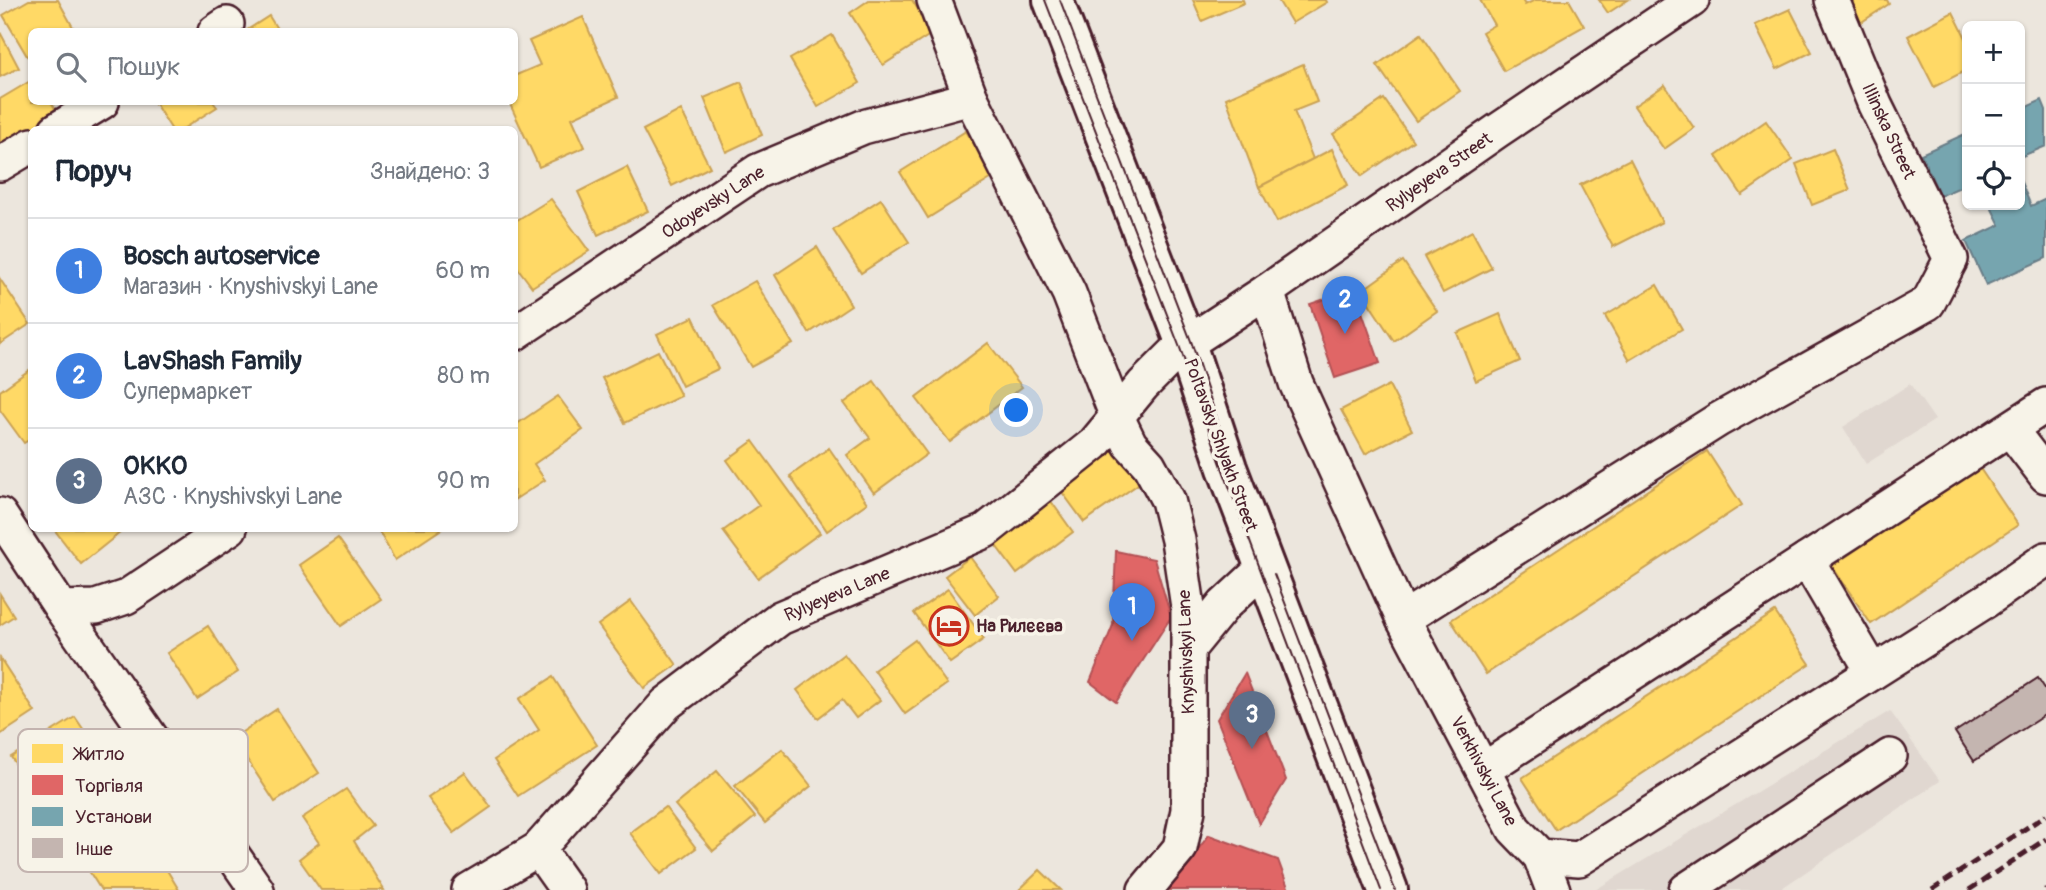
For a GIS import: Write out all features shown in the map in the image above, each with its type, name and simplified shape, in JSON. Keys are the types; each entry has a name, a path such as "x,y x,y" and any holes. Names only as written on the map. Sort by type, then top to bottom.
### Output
{"main road":[{"name":"Poltavsky Shlyakh Street","path":"1053,0 1185,344 1227,468 1388,890"}],"street":[{"name":"Knyshivskyi Lane","path":"934,0 971,99 1069,293 1117,417 1130,444 1149,465 1168,500 1178,540 1188,607 1188,810 1180,848 1145,890"},
{"name":"Rylyeyeva Street","path":"1185,344 1267,291 1692,0"},
{"name":"Illinska Street","path":"1403,619 1718,421 1928,303 1951,259 1875,105 1832,0"},
{"name":"Odoyevsky Lane","path":"518,331 758,171 863,127 971,99"},
{"path":"63,126 97,105"},
{"path":"0,164 28,147"},
{"name":"Verkhivskyi Lane","path":"1267,291 1296,383 1403,619 1514,829 1540,856"},
{"name":"Rylyeyeva Lane","path":"469,890 538,849 666,704 780,618 985,531 1094,444 1143,385 1185,344"},
{"path":"1483,770 2046,405"},
{"path":"2010,429 2046,476"},
{"path":"0,515 145,729"},
{"path":"61,608 96,607 127,597 224,532"},
{"path":"1553,890 1540,856 1579,859 1987,600 2046,559"},
{"path":"1807,560 1873,672"},
{"path":"1189,648 1224,605 1266,566"},
{"path":"1686,890 1890,756"},
{"path":"538,849 567,890"},
{"path":"244,872 257,890"}],"shaded area":[{"path":"1910,384 1935,420 1866,464 1843,427"},
{"path":"1890,711 1940,781 1779,890 1595,890"}],"building: Житло":[{"path":"29,0 58,0 73,28 28,28 27,56 3,15"},
{"path":"869,0 912,0 933,33 883,65 850,13"},
{"path":"1193,0 1243,0 1244,3 1202,21"},
{"path":"1278,0 1326,0 1327,2 1292,23"},
{"path":"1480,0 1522,0 1525,5 1535,0 1569,0 1584,26 1504,71 1482,32 1494,25"},
{"path":"1599,0 1628,0 1608,13"},
{"path":"1845,0 1887,0 1889,4 1860,23"},
{"path":"1790,9 1812,52 1777,69 1755,25"},
{"path":"1953,12 1962,30 1962,73 1934,87 1908,36"},
{"path":"269,16 276,28 250,28"},
{"path":"583,17 618,97 572,118 585,147 539,167 510,105 518,105 518,74 540,65 529,41"},
{"path":"0,32 19,68 0,77"},
{"path":"1421,34 1460,91 1416,121 1377,65"},
{"path":"832,35 860,83 818,107 790,59"},
{"path":"1303,64 1317,102 1294,111 1313,159 1259,187 1226,98"},
{"path":"28,82 28,105 53,105 59,115 40,126 28,126 28,133 0,149 0,99"},
{"path":"741,82 762,135 726,152 704,98"},
{"path":"1665,85 1694,128 1664,149 1634,106"},
{"path":"1384,99 1413,141 1362,176 1333,134"},
{"path":"156,105 217,107 187,126 169,126"},
{"path":"681,110 710,167 672,186 643,130"},
{"path":"1766,121 1793,160 1742,195 1716,156"},
{"path":"966,131 994,177 928,218 900,172"},
{"path":"1332,149 1348,185 1277,222 1259,187"},
{"path":"1833,149 1850,190 1812,205 1796,164"},
{"path":"1630,159 1662,222 1613,247 1580,185"},
{"path":"627,167 648,211 598,235 578,192"},
{"path":"551,199 589,251 532,287 518,268 518,220"},
{"path":"881,199 909,242 861,273 833,230"},
{"path":"1472,231 1492,268 1443,293 1424,257"},
{"path":"817,247 851,305 809,333 775,275"},
{"path":"1403,261 1437,311 1394,341 1361,291"},
{"path":"0,279 28,321 28,325 0,344"},
{"path":"755,281 793,344 751,367 713,305"},
{"path":"1657,285 1682,329 1630,360 1605,316"},
{"path":"1500,314 1520,361 1476,381 1457,333"},
{"path":"693,317 718,369 682,386 657,334"},
{"path":"988,343 1022,387 950,442 916,398"},
{"path":"658,351 681,396 625,423 602,378"},
{"path":"28,371 28,440 24,443 0,410 0,391"},
{"path":"874,381 927,454 874,493 847,455 870,438 844,403"},
{"path":"1389,385 1412,430 1365,454 1341,410"},
{"path":"558,396 583,430 534,464 545,480 518,497 518,423"},
{"path":"753,441 820,533 758,578 723,531 759,505 727,460"},
{"path":"1119,446 1144,480 1084,522 1059,488"},
{"path":"829,448 867,503 827,531 790,476"},
{"path":"1707,451 1742,505 1486,674 1451,620"},
{"path":"1979,467 2018,525 1871,624 1832,566"},
{"path":"1048,497 1073,532 1017,574 991,539"},
{"path":"56,532 121,532 81,564"},
{"path":"379,532 437,532 395,560"},
{"path":"338,538 381,599 341,626 299,565"},
{"path":"970,557 999,596 975,615 945,576"},
{"name":"На Рилєєва","path":"948,589 984,639 950,663 914,613"},
{"path":"0,594 14,616 0,625"},
{"path":"631,601 677,665 644,688 598,625"},
{"path":"1775,612 1810,664 1556,830 1522,778"},
{"path":"208,626 238,672 197,699 167,653"},
{"path":"915,640 947,684 905,714 874,670"},
{"path":"844,654 880,700 856,718 842,700 818,718 797,690"},
{"path":"0,658 35,712 0,735"},
{"path":"553,677 597,745 518,796 494,760 539,730 519,699"},
{"path":"277,709 319,773 275,802 248,761 247,729"},
{"path":"75,717 83,729 56,729"},
{"path":"782,749 811,786 765,823 735,786"},
{"path":"18,753 18,768 11,757"},
{"path":"717,771 755,817 713,851 675,805"},
{"path":"465,772 491,807 454,833 428,798"},
{"path":"346,789 373,826 354,841 384,890 321,890 299,859 319,843 302,818"},
{"path":"665,807 696,848 661,874 630,833"},
{"path":"1040,870 1061,890 1019,890"},
{"path":"90,872 168,872 179,890 101,890"}],"building: Торгівля":[{"path":"1354,289 1380,363 1335,378 1310,304"},
{"path":"1116,551 1154,559 1171,617 1116,702 1090,682 1113,625"},
{"path":"1245,673 1286,780 1259,824 1217,719"},
{"path":"1209,835 1278,860 1289,890 1167,890"}],"building: Установи":[{"path":"2042,100 2046,110 2046,146 2025,155 2025,147 2025,108"},
{"path":"1962,135 1962,186 1940,196 1921,154"},
{"path":"2025,192 2031,206 2046,199 2046,258 1986,285 1966,241 2000,225 1992,210 2025,210"}],"building: Інше":[{"path":"2038,678 2046,690 2046,714 1974,761 1955,732"}],"tram line":[{"path":"1045,0 1180,348 1223,470 1381,890"},
{"path":"1060,0 1191,341 1226,446"},
{"path":"1274,574 1395,890"}],"railway":[{"path":"1932,890 2046,815"},
{"path":"1969,890 2046,839"}],"place":[{"name":"LavShash Family","path":"1345,334"},
{"name":"На Рилєєва","path":"949,626"},
{"name":"Bosch autoservice","path":"1132,641"},
{"name":"OKKO","path":"1252,749"}]}
